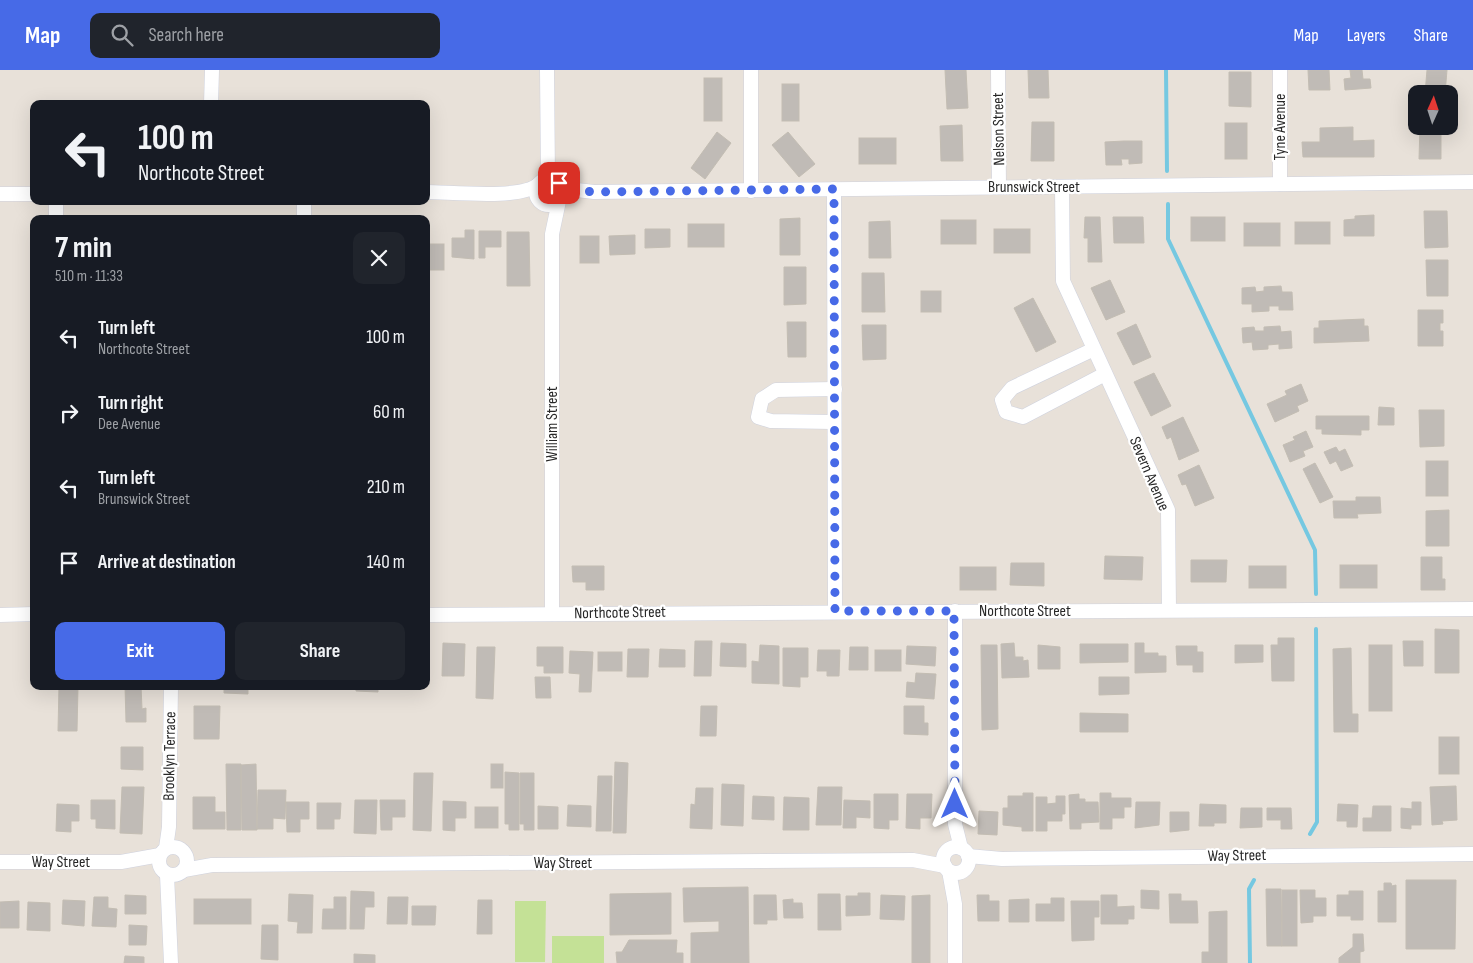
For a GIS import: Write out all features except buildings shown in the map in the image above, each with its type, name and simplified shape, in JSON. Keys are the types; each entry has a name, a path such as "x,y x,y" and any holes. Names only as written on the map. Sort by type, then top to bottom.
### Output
{"street":[{"path":"211,100 212,70"},
{"path":"545,189 547,70"},
{"path":"751,70 751,191"},
{"name":"Nelson Street","path":"998,70 999,187"},
{"name":"Tyne Avenue","path":"1280,70 1280,184"},
{"name":"Brunswick Street","path":"430,192 510,192 545,189 594,192 751,191 1473,182"},
{"name":"Severn Avenue","path":"1062,187 1063,281 1092,350 1168,510 1168,610"},
{"name":"Brunswick Street","path":"545,189 549,205 560,200 594,192"},
{"name":"William Street","path":"552,234 563,191 545,189 552,234 552,614"},
{"path":"834,189 835,389 833,422 835,611"},
{"path":"0,194 30,194"},
{"path":"1092,350 1012,388 1002,400 1006,412 1023,416 1105,374"},
{"path":"833,422 771,421 758,417 762,399 776,390 835,389"},
{"name":"Northcote Street","path":"430,615 835,611 1473,609"},
{"path":"954,611 955,963"},
{"path":"0,615 30,614"},
{"name":"Brooklyn Terrace","path":"171,690 169,827 172,862 170,907 171,963"},
{"name":"Way Street","path":"0,862 172,862 212,865 1473,854"}],"green space":[{"path":"515,901 546,901 545,962 515,962"},
{"path":"552,936 604,936 604,963 552,963"}],"waterway":[{"path":"1166,70 1167,171"},
{"path":"1168,204 1168,239 1315,550 1316,594"},
{"path":"1310,834 1317,822 1316,629"},
{"path":"1250,963 1249,889 1254,880"}],"route":[{"path":"559,183 568,189 594,192 834,189 835,389 833,422 835,611 954,611 955,804"}]}
